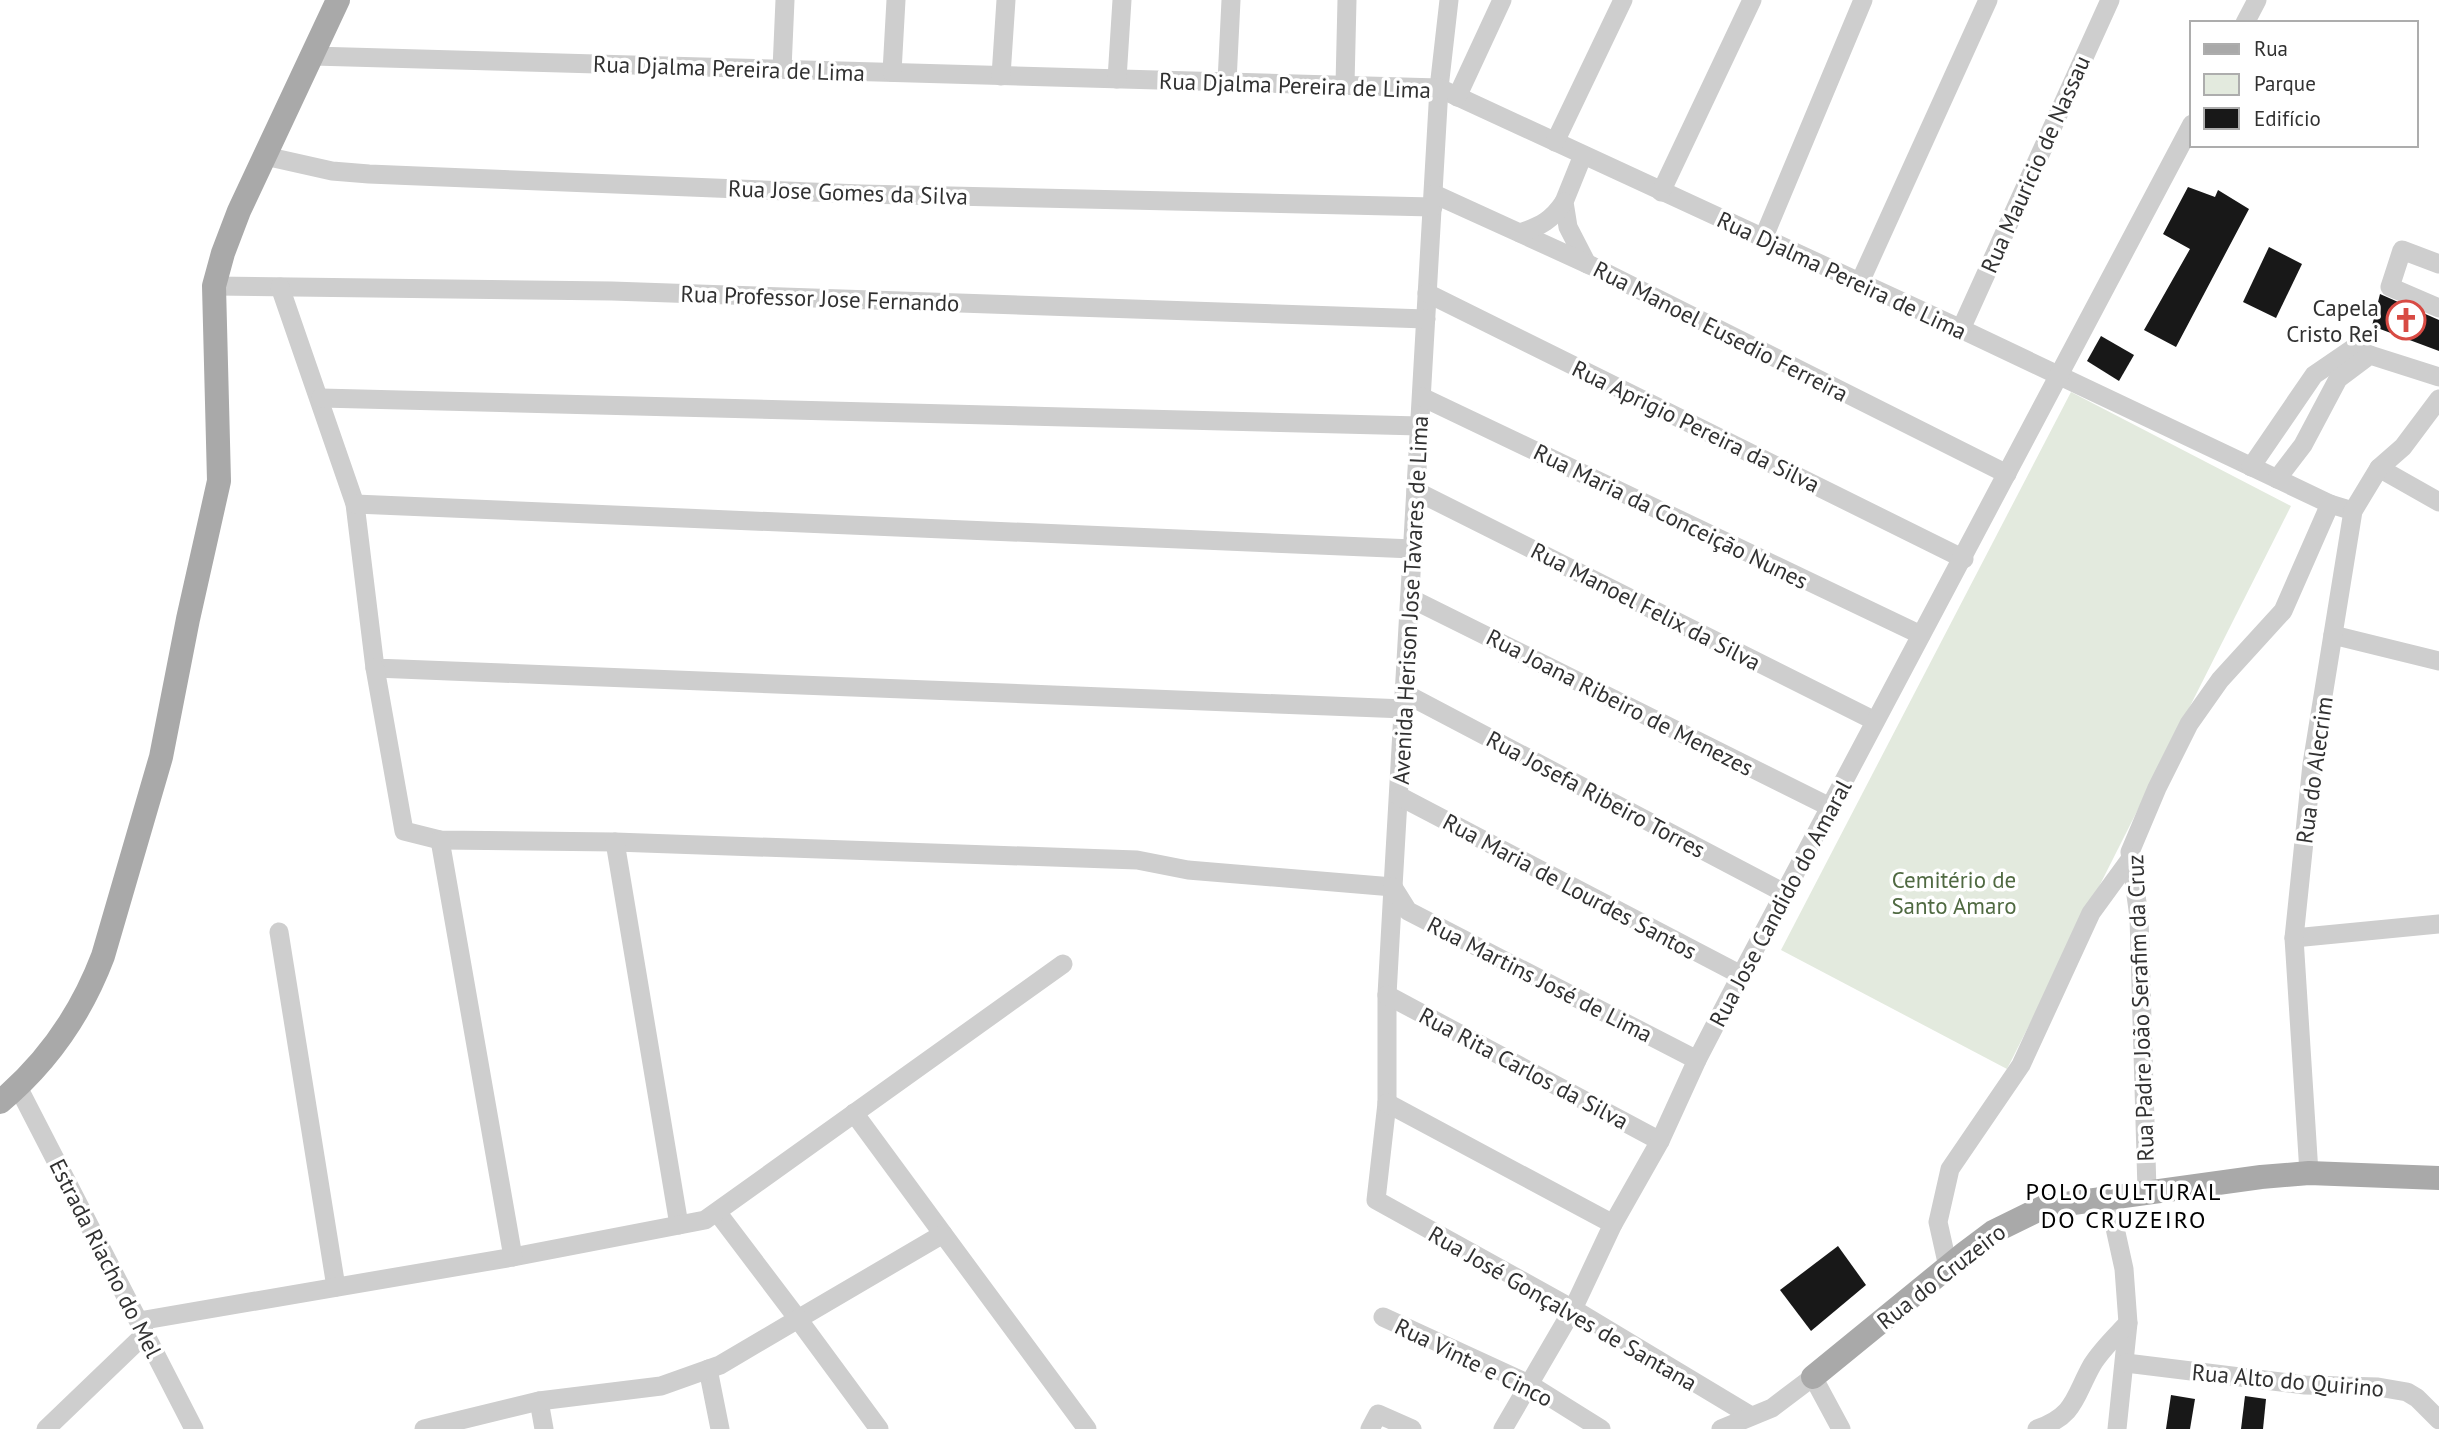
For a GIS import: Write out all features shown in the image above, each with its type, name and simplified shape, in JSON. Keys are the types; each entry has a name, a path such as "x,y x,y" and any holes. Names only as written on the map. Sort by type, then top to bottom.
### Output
{"main road":[{"path":"9,1094 53,1051 93,983 161,757 219,481 214,286 223,253 265,156 338,0"},
{"name":"Rua do Cruzeiro","path":"1813,1377 1993,1232 2022,1215 2044,1207 2147,1190 2309,1173 2439,1178"}],"street":[{"path":"782,69 785,0"},
{"path":"892,72 896,0"},
{"path":"1001,76 1006,0"},
{"path":"1117,79 1122,0"},
{"path":"1227,82 1231,0"},
{"path":"1345,85 1348,0"},
{"name":"Avenida Herison Jose Tavares de Lima","path":"1376,1200 1387,1102 1387,995 1393,887 1439,88 1449,0"},
{"path":"1457,97 1502,0"},
{"path":"1555,142 1623,0"},
{"path":"1661,192 1752,0"},
{"path":"1763,239 1863,0"},
{"path":"1860,282 1988,0"},
{"name":"Rua Mauricio de Nassau","path":"1961,329 2110,0"},
{"path":"2246,21 2257,0"},
{"name":"Rua Djalma Pereira de Lima","path":"313,56 1439,88 1961,329 2059,378 2330,504 2353,511"},
{"name":"Rua Jose Candido do Amaral","path":"1503,1429 1573,1309 1613,1224 1660,1141 1697,1060 1741,975 1964,559 2190,128"},
{"path":"1520,233 1542,226 1554,216 1564,202 1583,155"},
{"name":"Rua Jose Gomes da Silva","path":"265,156 332,171 369,174 861,194 1433,201"},
{"name":"Rua Manoel Eusedio Ferreira","path":"1433,201 1520,233 1587,264 2007,474"},
{"path":"1564,202 1568,227 1587,264"},
{"path":"2439,264 2402,250 2390,287 2439,308"},
{"name":"Rua Professor Jose Fernando","path":"214,286 612,291 1426,319"},
{"path":"280,287 321,398 355,504 375,668 404,831 440,840 615,842 1137,860 1188,870 1393,887"},
{"name":"Rua Aprigio Pereira da Silva","path":"1427,293 1964,559"},
{"path":"2251,467 2314,375 2352,349 2439,377"},
{"path":"2277,479 2303,445 2338,379 2370,355"},
{"name":"Rua Maria da Conceição Nunes","path":"1422,397 1921,635"},
{"path":"321,398 1420,426"},
{"name":"Rua do Alecrim","path":"2309,1173 2294,938 2312,764 2353,511 2379,468 2403,447 2437,407"},
{"path":"2379,468 2439,502"},
{"name":"Rua Manoel Felix da Silva","path":"1416,491 1875,721"},
{"path":"355,504 1413,549"},
{"name":"Rua Padre João Serafim da Cruz","path":"2147,1190 2139,917 2130,852 2157,788 2189,724 2220,680 2283,611 2330,504"},
{"name":"Rua Joana Ribeiro de Menezes","path":"1410,598 1830,807"},
{"path":"2333,635 2439,661"},
{"path":"375,668 1405,701"},
{"name":"Rua Josefa Ribeiro Torres","path":"1405,701 1786,894"},
{"name":"Rua Maria de Lourdes Santos","path":"1399,796 1741,975"},
{"path":"440,840 513,1257"},
{"path":"615,842 680,1225"},
{"path":"1948,1267 1938,1222 1950,1169 2021,1065 2091,913 2131,858"},
{"name":"Rua Martins José de Lima","path":"1393,887 1408,911 1697,1060"},
{"path":"2294,938 2439,924"},
{"path":"279,932 335,1287"},
{"path":"46,1429 142,1327 335,1287 513,1257 705,1220 1063,964"},
{"name":"Rua Rita Carlos da Silva","path":"1387,995 1660,1141"},
{"name":"Estrada Riacho do Mel","path":"9,1094 142,1327 194,1429"},
{"path":"1387,1102 1613,1224"},
{"path":"855,1113 1087,1429"},
{"path":"2108,1196 2123,1269 2128,1323 2126,1363 2117,1429"},
{"name":"Rua José Gonçalves de Santana","path":"1376,1200 1573,1309 1751,1416"},
{"path":"717,1212 878,1429"},
{"path":"424,1429 538,1401 661,1386 708,1369 943,1234"},
{"name":"Rua Vinte e Cinco","path":"1383,1317 1529,1384 1601,1429"},
{"path":"2037,1429 2064,1416 2073,1406 2092,1365 2128,1323"},
{"name":"Rua Alto do Quirino","path":"2126,1363 2305,1385 2378,1387 2407,1392 2439,1420"},
{"path":"708,1369 720,1429"},
{"path":"1813,1377 1841,1429"},
{"name":"Rua do Cruzeiro","path":"1721,1429 1772,1408 1813,1377"},
{"path":"538,1401 544,1429"},
{"path":"1374,1421 1412,1429"}],"green space":[{"name":"Cemitério de Santo Amaro","path":"2071,392 2291,506 2007,1069 1781,950"}],"building":[{"path":"2188,187 2215,197 2218,190 2249,209 2176,347 2144,330 2190,249 2163,234"},
{"path":"2269,247 2302,264 2276,318 2243,302"},
{"name":"Capela Cristo Rei","path":"2380,294 2439,320 2439,351 2372,326"},
{"path":"2101,336 2134,355 2119,381 2087,361"},
{"path":"1838,1246 1866,1285 1811,1331 1780,1290"},
{"path":"2171,1395 2195,1399 2190,1429 2166,1429"},
{"path":"2245,1396 2266,1399 2263,1429 2241,1429"}],"place":[{"name":"Capela Cristo Rei","path":"2406,320"}],"district":[{"name":"POLO CULTURAL DO CRUZEIRO","path":"2124,1205"}]}
